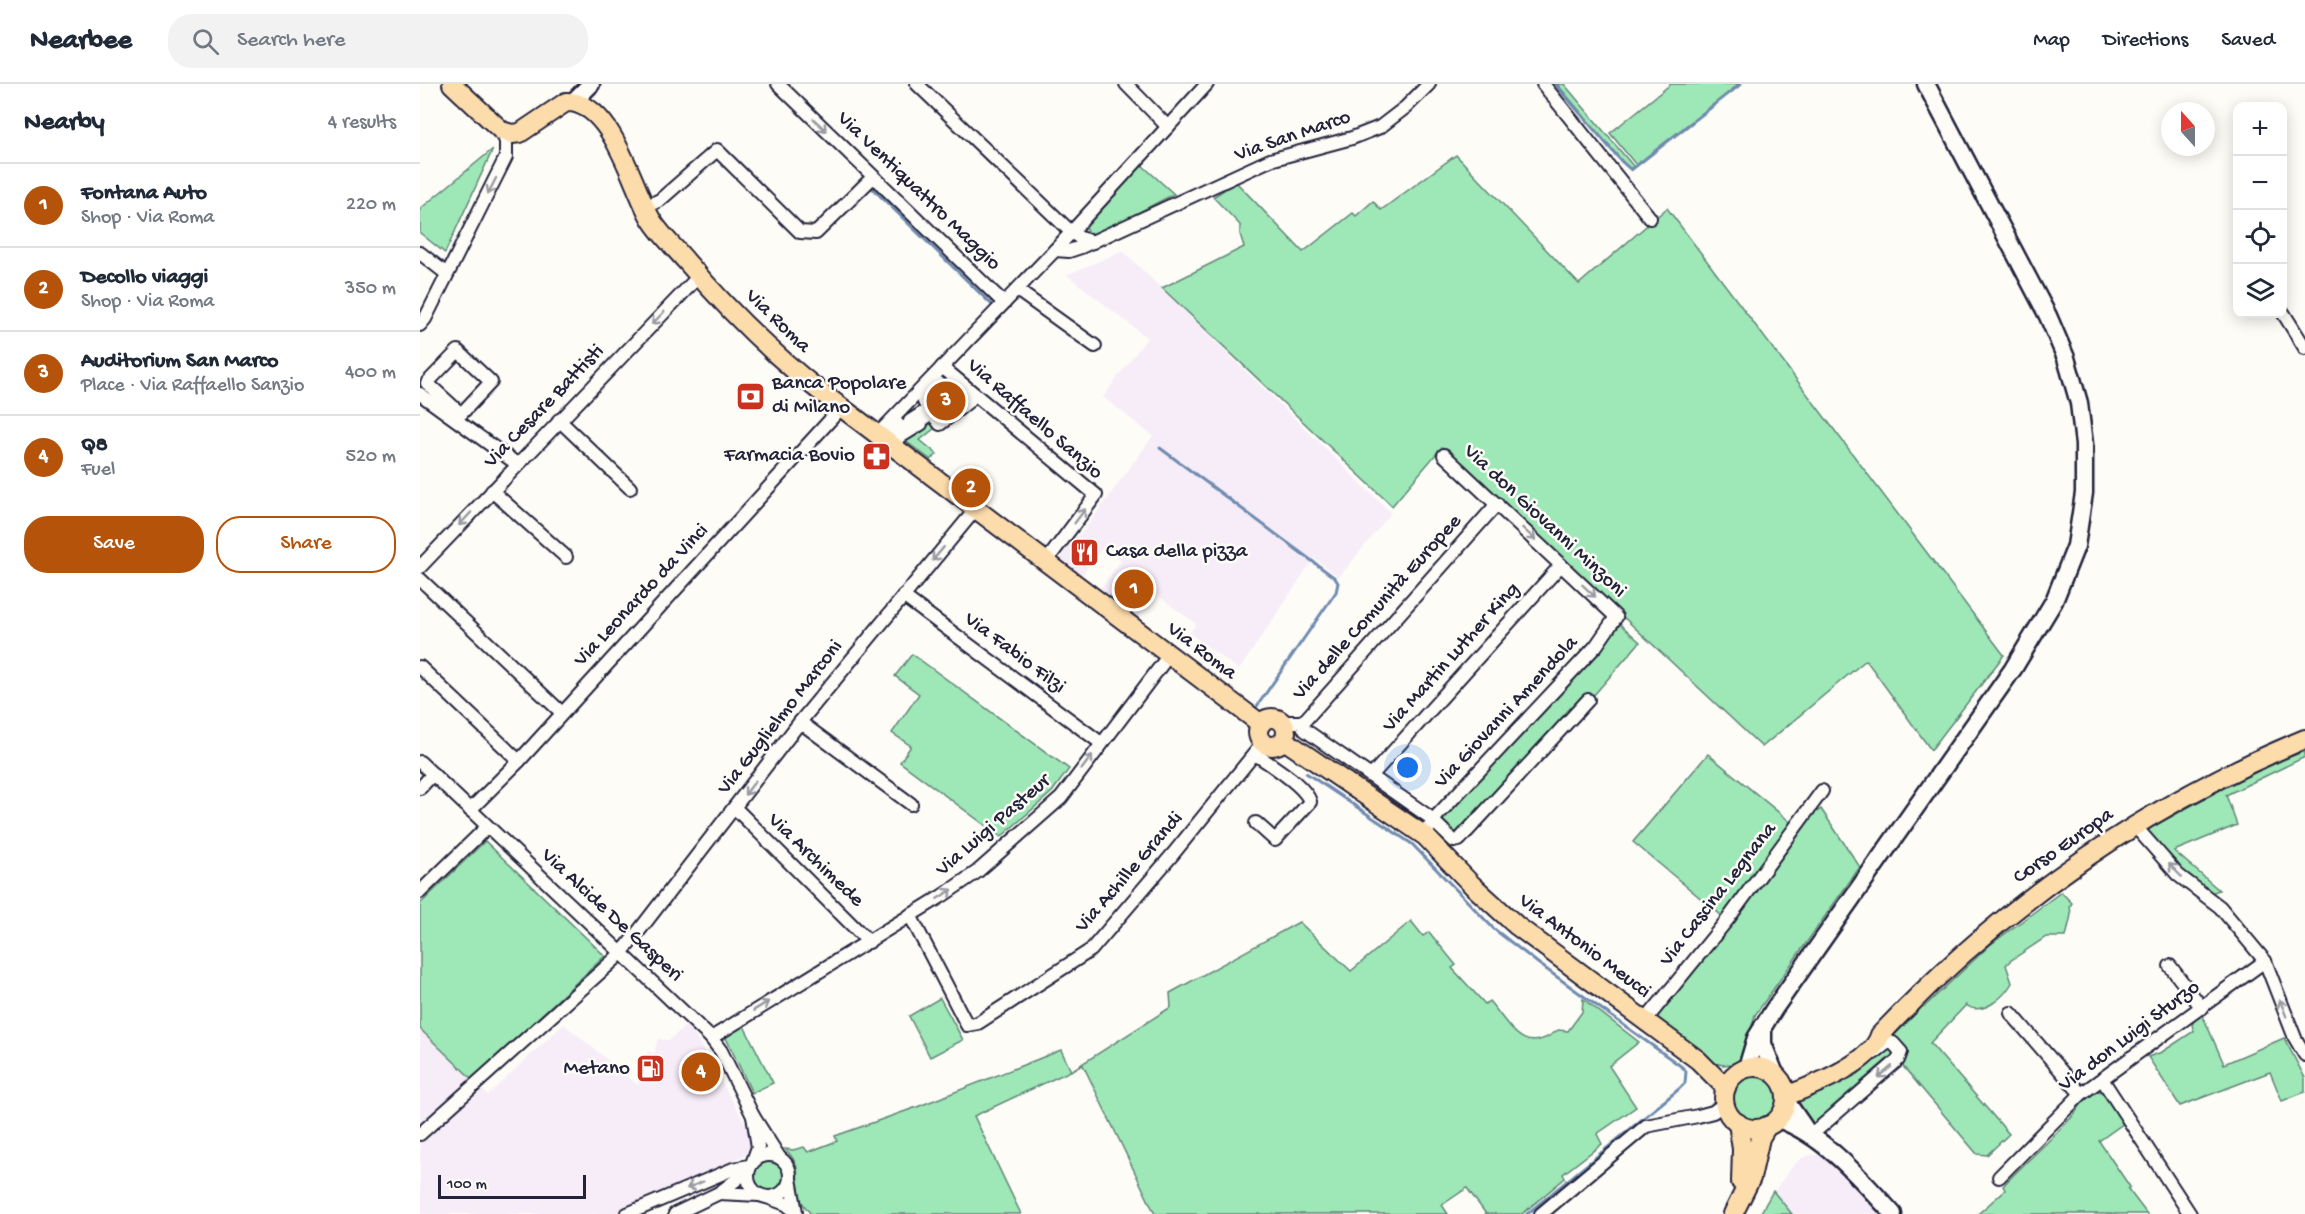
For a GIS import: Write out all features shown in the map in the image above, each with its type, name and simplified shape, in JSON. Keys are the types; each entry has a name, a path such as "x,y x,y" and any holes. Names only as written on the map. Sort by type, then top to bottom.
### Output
{"main road":[{"path":"452,84 502,131 515,134 558,106 573,102"},
{"name":"Via Roma","path":"573,102 598,116 611,135 653,222 699,276 772,352 975,510 1261,724"},
{"path":"1268,719 1283,731 1277,746 1259,748 1261,724 1268,719"},
{"name":"Via Antonio Meucci","path":"1283,731 1429,828 1450,861 1472,885 1517,926 1645,1022 1698,1060 1720,1069 1745,1069"},
{"name":"Corso Europa","path":"1786,1099 1862,1058 1922,990 1984,934 2060,874 2133,825 2218,779 2305,739"},
{"name":"Corso Europa","path":"1776,1076 1800,1077 1851,1053 1871,1037 1880,1035"},
{"name":"Via Antonio Meucci","path":"1698,1060 1726,1096"},
{"path":"1736,1208 1751,1178 1760,1138 1773,1123 1786,1099 1784,1086 1767,1069 1745,1069 1736,1074 1726,1096 1729,1114 1747,1128 1757,1129 1773,1123"},
{"path":"1736,1208 1743,1166 1738,1123"}],"street":[{"path":"573,102 591,84"},
{"name":"Via Ventiquattro Maggio","path":"778,84 1005,303"},
{"path":"917,84 1071,232 1080,238 1094,242"},
{"path":"1126,84 1168,127"},
{"path":"878,434 1055,250 1207,84"},
{"name":"Via San Marco","path":"1055,250 1069,251 1094,242 1270,160 1352,138 1380,127 1406,107 1429,84"},
{"path":"1542,84 1650,218"},
{"path":"1745,1069 1756,1038 1774,1009 2013,669 2054,601 2076,546 2084,493 2084,444 2079,403 2066,358 2048,316 1926,84"},
{"path":"420,325 506,157 506,142 502,131"},
{"path":"645,207 660,200 717,150 800,232 816,232 873,177"},
{"path":"420,253 447,274"},
{"name":"Via Cesare Battisti","path":"420,567 699,276"},
{"path":"1017,290 1095,346"},
{"path":"2287,317 2305,348"},
{"path":"458,351 491,382 460,414 427,383 458,351"},
{"name":"Via Raffaello Sanzio","path":"942,367 1096,495 1045,563"},
{"path":"936,381 946,389 951,384 970,400 940,424 932,413 900,437 894,432 894,426 897,423 900,428 904,428 911,423 910,421 929,409 924,402 941,389 934,382 936,381"},
{"path":"420,394 517,464"},
{"name":"Via Leonardo da Vinci","path":"470,810 519,761 842,407"},
{"path":"559,420 630,488"},
{"name":"Via don Giovanni Minzoni","path":"1444,455 1616,617"},
{"path":"492,491 566,557"},
{"name":"Via delle Comunità Europee","path":"1283,731 1301,722 1497,504"},
{"name":"Via Guglielmo Marconi","path":"420,1134 620,952 735,808 800,722 975,510"},
{"name":"Via Martin Luther King","path":"1371,776 1561,565"},
{"path":"420,579 562,713"},
{"name":"Via Fabio Filzi","path":"903,596 1101,743"},
{"name":"Via Giovanni Amendola","path":"1429,828 1596,646 1616,617"},
{"name":"Via Luigi Pasteur","path":"711,1038 969,878 1060,798 1168,655"},
{"path":"420,668 519,761"},
{"path":"1301,722 1305,730 1371,776 1429,828 1454,841 1459,840 1588,700"},
{"path":"800,722 911,804"},
{"path":"1256,823 1275,840 1310,802 1308,795 1259,748"},
{"name":"Via Achille Grandi","path":"910,915 967,1025 978,1023 1091,950 1259,748"},
{"name":"Via Alcide De Gasperi","path":"420,762 711,1038 721,1052 753,1116 779,1157"},
{"path":"420,788 433,774"},
{"name":"Via Cascina Legnana","path":"1645,1022 1728,920 1822,791"},
{"name":"Via Archimede","path":"735,808 869,942"},
{"path":"2133,825 2178,875 2220,907 2265,961 2295,1038 2305,1055"},
{"path":"420,892 488,827"},
{"name":"Via don Luigi Sturzo","path":"1999,1177 2081,1094 2265,961"},
{"path":"2170,966 2202,1008"},
{"path":"2011,1013 2081,1094"},
{"path":"1763,1026 1763,1044 1776,1076"},
{"path":"1810,1136 1898,1060 1900,1052 1893,1043 1887,1042 1853,1071 1829,1081 1821,1080"},
{"path":"2102,1079 2190,1214"},
{"path":"1541,1214 1646,1126 1713,1112 1726,1096"},
{"path":"1786,1099 1810,1136"},
{"name":"Via Alcide De Gasperi","path":"751,1164 758,1148 753,1116"},
{"path":"1773,1123 1790,1124 1810,1136 1854,1173 1893,1214"},
{"path":"627,1214 733,1169 751,1164 768,1154 779,1157 788,1166 797,1213"},
{"path":"675,1214 719,1193 740,1178 751,1164"},
{"path":"751,1164 747,1172 749,1185 762,1196 786,1204 797,1213"},
{"path":"719,1193 779,1195 785,1190 790,1179"}],"shaded area":[{"path":"1123,251 1391,513 1339,577 1314,558 1239,670 1189,633 1196,624 1156,594 1138,618 1100,589 1121,561 1103,547 1081,576 1060,560 1071,541 1083,532 1153,436 1103,397 1147,338 1067,275"},
{"path":"564,1024 639,1086 638,1082 648,1051 654,1053 658,1039 669,1040 687,1025 750,1132 753,1147 750,1152 692,1183 619,1214 420,1214 420,1029 488,1095"},
{"path":"1810,1155 1827,1155 1886,1214 1793,1214 1774,1191 1794,1165"}],"green space":[{"path":"1557,84 1564,84 1634,167 1630,168 1621,160"},
{"path":"1671,84 1739,84 1636,165 1610,133"},
{"path":"493,149 445,253 420,233 420,209"},
{"path":"1456,155 1579,284 1667,208 2004,655 1931,750 1866,660 1762,747 1442,447 1392,506 1162,288 1244,247 1240,225 1213,197 1236,182 1303,252 1353,213 1356,216 1373,201 1381,210"},
{"path":"1142,165 1174,194 1103,231 1092,234 1087,232 1086,227"},
{"path":"932,413 940,424 920,440 937,454 931,460 900,437"},
{"path":"1620,624 1640,642 1593,696 1589,693 1457,834 1442,821"},
{"path":"912,654 1069,769 1052,792 1001,837 900,762 911,746 892,733 919,694 895,676"},
{"path":"2305,751 2305,757 2226,795 2237,825 2174,851 2219,890 2209,894 2184,875 2145,833 2224,788"},
{"path":"1708,754 1794,825 1722,916 1633,842"},
{"path":"1821,809 1860,867 1755,1015 1745,1051 1738,1061 1723,1065 1710,1062 1653,1019 1810,816"},
{"path":"485,841 605,956 472,1079 420,1029 420,904"},
{"path":"2061,892 2072,903 2066,937 2046,937 2010,961 2006,965 2012,983 2004,994 1992,1004 1979,1009 1966,1005 1930,1043 2009,1134 1987,1155 1977,1154 1901,1064 1903,1045 1892,1038 1923,1006 1990,945"},
{"path":"1411,921 1423,936 1429,932 1456,965 1452,968 1485,1004 1489,1001 1511,1029 1527,1040 1536,1041 1546,1038 1558,1030 1568,1031 1582,1012 1583,999 1639,1042 1609,1066 1636,1107 1597,1134 1602,1144 1563,1174 1565,1178 1522,1214 1486,1214 1467,1188 1442,1205 1448,1214 1155,1214 1083,1065 1073,1070 1171,1007 1170,993 1299,922 1351,971"},
{"path":"940,998 963,1040 930,1057 909,1016"},
{"path":"2202,1014 2224,1064 2284,1038 2305,1078 2305,1092 2282,1101 2270,1072 2180,1106 2148,1057 2162,1052 2194,1031 2192,1025 2195,1019"},
{"path":"743,1024 773,1083 752,1093 726,1038"},
{"path":"1889,1047 1894,1053 1811,1127 1796,1104 1804,1096 1858,1074"},
{"path":"1061,1050 1071,1071 974,1116 1021,1214 811,1214 801,1200 797,1167 785,1149 793,1150 804,1147 808,1152 837,1141 835,1136 917,1107"},
{"path":"1756,1074 1772,1081 1779,1097 1772,1113 1756,1120 1740,1113 1733,1097 1740,1081"},
{"path":"2098,1091 2102,1092 2124,1123 2099,1141 2130,1187 2128,1189 2147,1214 1978,1214 2005,1190 2003,1186 2073,1116 2085,1100"},
{"path":"768,1159 779,1164 784,1175 779,1186 768,1191 757,1186 752,1175 757,1164"},
{"path":"1773,1191 1792,1214 1760,1214"}],"waterway":[{"path":"1555,84 1631,170 1741,84"},
{"path":"872,188 991,304"},
{"path":"1160,448 1335,578 1338,583 1336,592 1255,709"},
{"path":"1306,773 1412,844 1494,929 1686,1071 1685,1083 1679,1089 1527,1214"}],"place":[{"name":"Banca Popolare di Milano","path":"751,396"},
{"name":"Auditorium San Marco","path":"946,401"},
{"name":"Farmacia Bovio","path":"876,456"},
{"name":"Decollo viaggi","path":"971,488"},
{"name":"Casa della pizza","path":"1085,552"},
{"name":"Fontana Auto","path":"1134,589"},
{"name":"Metano","path":"651,1069"},
{"name":"Q8","path":"701,1072"}]}
